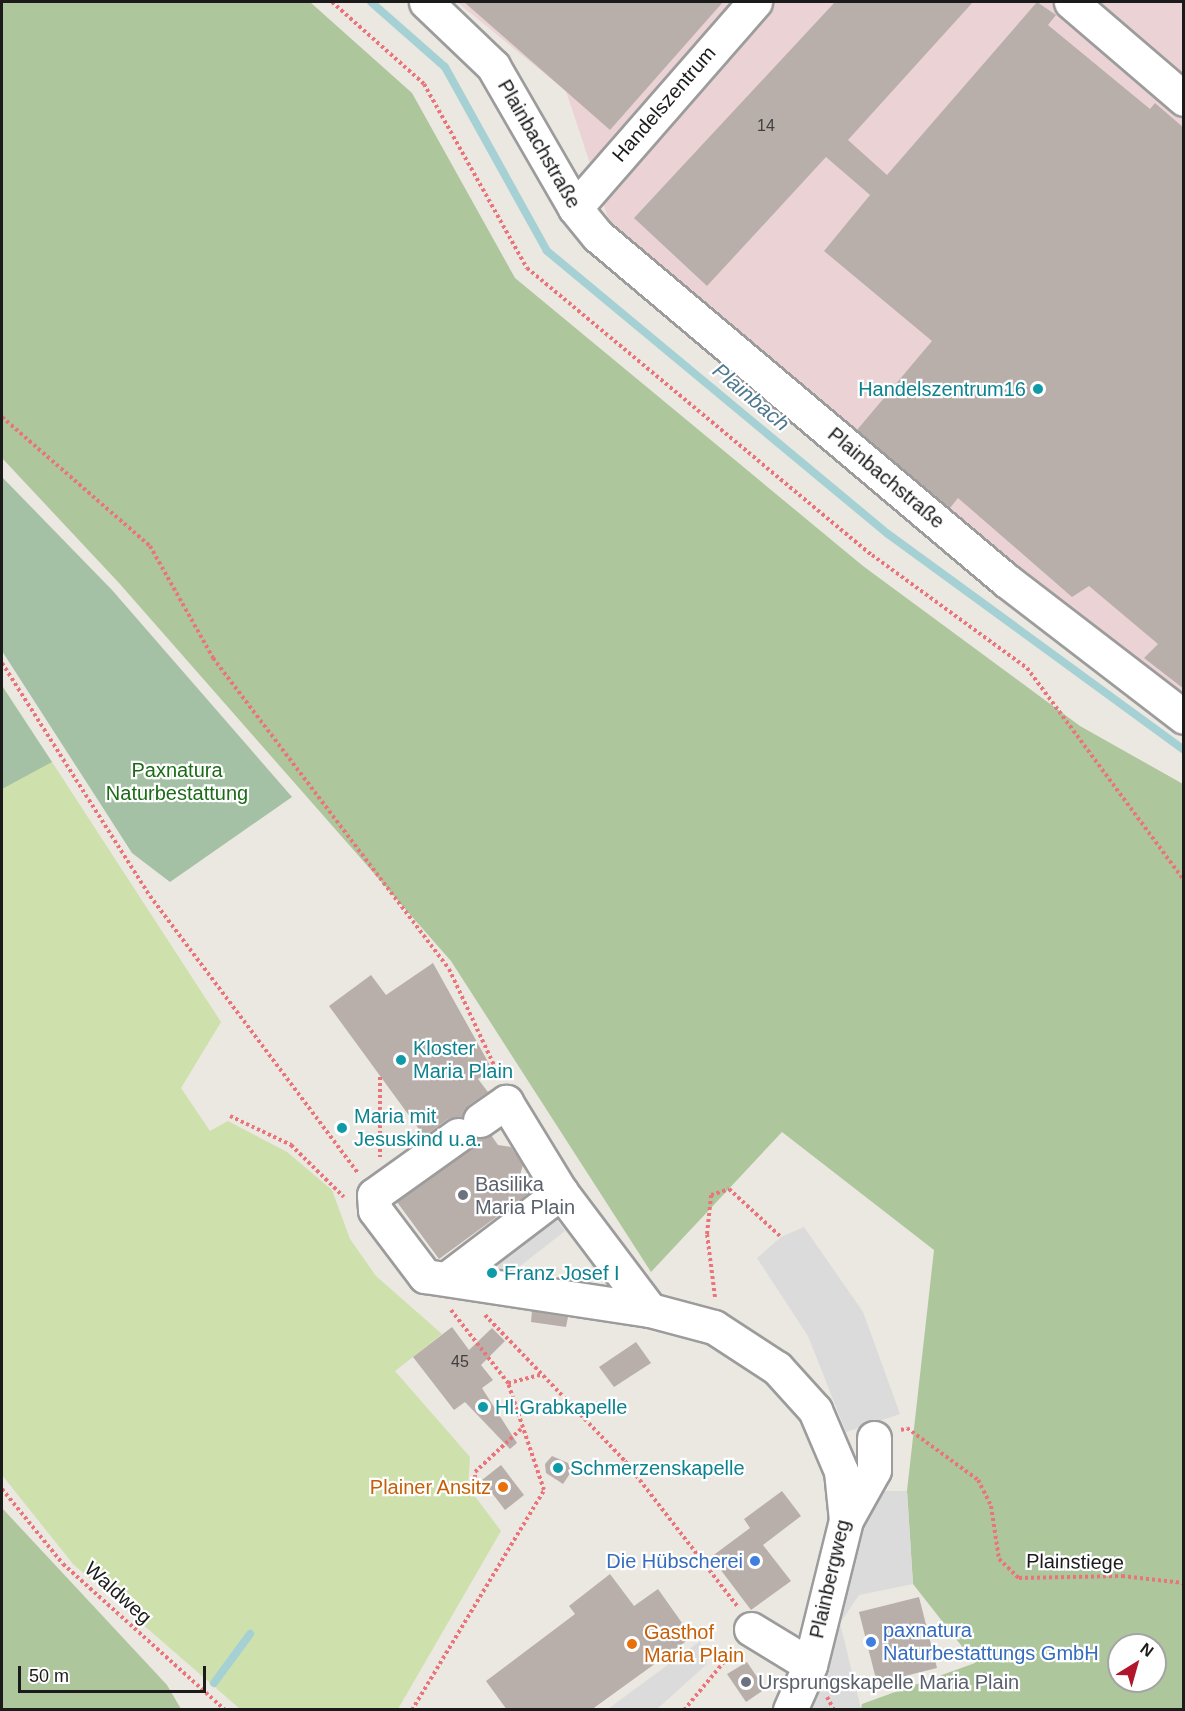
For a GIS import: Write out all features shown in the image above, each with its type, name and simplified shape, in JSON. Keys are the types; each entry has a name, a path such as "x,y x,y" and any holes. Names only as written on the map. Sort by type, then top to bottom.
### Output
{"street":[{"name":"Plainbachstraße","path":"426,2 493,66 575,208 598,236 1007,581 1184,717"},
{"name":"Handelszentrum","path":"575,208 755,2"},
{"path":"1071,2 1184,99"},
{"path":"561,1192 437,1277 376,1198 482,1119 561,1192 650,1310"},
{"name":"Plainbergweg","path":"437,1277 650,1310 714,1327 777,1368 815,1410 841,1471 846,1520 810,1665 790,1710"},
{"path":"846,1520 874,1470 874,1438"},
{"name":"Plainbergweg","path":"748,1622 810,1665"}],"path":[{"path":"332,2 424,84 527,268 872,555 1027,668 1184,880"},
{"path":"2,417 150,546 213,658 449,969 495,1067 482,1119"},
{"path":"2,663 150,896 376,1198"},
{"path":"376,1198 380,1077"},
{"path":"230,1116 291,1145 346,1199 376,1198"},
{"path":"714,1327 717,1315 707,1234 711,1196 729,1189 781,1237"},
{"path":"412,1710 544,1490 521,1429 508,1383 437,1277"},
{"path":"480,1310 625,1461 748,1622 684,1710"},
{"path":"508,1383 541,1374"},
{"name":"Plainstiege","path":"874,1438 907,1428 978,1480 991,1506 999,1559 1019,1578 1122,1576 1184,1583"},
{"path":"476,1484 475,1472 521,1429"},
{"name":"Waldweg","path":"2,1489 63,1564 225,1710"}],"shaded area":[{"name":"Handelszentrum16","path":"457,2 1183,2 1183,695 849,435 611,227 566,91"},
{"path":"543,1201 565,1231 506,1277 483,1246"},
{"path":"804,1227 863,1312 900,1414 846,1432 808,1336 757,1258 781,1237"},
{"path":"875,1491 907,1491 913,1584 859,1595 840,1623 861,1709 803,1710 857,1523"},
{"path":"700,1641 707,1664 657,1709 608,1709"}],"green space":[{"path":"2,2 310,2 412,93 515,278 863,566 1080,726 1183,784 1183,1709 861,1709 862,1704 975,1663 913,1584 907,1491 934,1250 782,1132 651,1272 451,961 119,583 2,458"},
{"name":"Paxnatura Naturbestattung","path":"2,477 112,590 292,797 170,882 132,853 2,651"},
{"path":"2,685 221,1022 181,1088 210,1131 228,1121 287,1152 332,1190 350,1239 376,1276 442,1334 395,1371 470,1457 468,1487 501,1531 398,1709 240,1709 73,1564 2,1475"},
{"name":"Paxnatura Naturbestattung","path":"2,686 52,762 2,789"},
{"path":"2,1508 167,1685 181,1709 2,1709"}],"building":[{"path":"464,2 723,2 610,130"},
{"name":"Handelszentrum16","path":"835,2 973,2 848,140 887,175 1037,2 1056,15 1048,25 1150,109 1155,103 1184,128 1184,689 1144,658 1158,644 1089,586 1072,597 958,498 950,508 857,430 932,341 824,251 870,195 826,157 707,286 634,218"},
{"name":"Kloster Maria Plain","path":"433,963 492,1069 478,1079 488,1092 469,1105 462,1117 448,1119 424,1136 329,1006 371,975 386,995"},
{"name":"Basilika Maria Plain","path":"491,1135 498,1145 511,1147 523,1165 520,1175 532,1191 439,1259 397,1202 469,1150 476,1138"},
{"path":"532,1311 568,1317 566,1327 531,1322"},
{"path":"452,1327 469,1350 492,1328 505,1341 481,1365 493,1380 482,1388 517,1443 510,1449 465,1402 454,1410 413,1357"},
{"path":"636,1342 651,1363 614,1387 599,1367"},
{"name":"Schmerzenskapelle","path":"552,1456 568,1463 571,1472 563,1484 546,1473 545,1464"},
{"name":"Plainer Ansitz","path":"501,1465 524,1495 505,1510 482,1480"},
{"path":"782,1491 801,1516 763,1545 791,1581 751,1610 711,1557 750,1528 744,1519"},
{"name":"Gasthof Maria Plain","path":"610,1574 634,1606 658,1589 692,1637 591,1710 507,1710 486,1681 575,1614 569,1606"},
{"path":"919,1597 937,1668 877,1683 859,1612"},
{"name":"Ursprungskapelle Maria Plain","path":"747,1662 765,1689 746,1702 727,1674"}],"waterway":[{"name":"Plainbach","path":"371,2 445,67 547,251 888,534 1184,750"},
{"path":"214,1683 250,1634"}],"place":[{"name":"Handelszentrum16","path":"1038,389"},
{"name":"Kloster Maria Plain","path":"401,1060"},
{"name":"Maria mit Jesuskind u.a.","path":"342,1128"},
{"name":"Basilika Maria Plain","path":"463,1195"},
{"name":"Franz Josef I","path":"492,1273"},
{"name":"Hl.Grabkapelle","path":"483,1407"},
{"name":"Schmerzenskapelle","path":"558,1468"},
{"name":"Plainer Ansitz","path":"503,1487"},
{"name":"Die Hübscherei","path":"755,1561"},
{"name":"paxnatura Naturbestattungs GmbH","path":"871,1642"},
{"name":"Gasthof Maria Plain","path":"632,1644"},
{"name":"Ursprungskapelle Maria Plain","path":"746,1682"}]}
